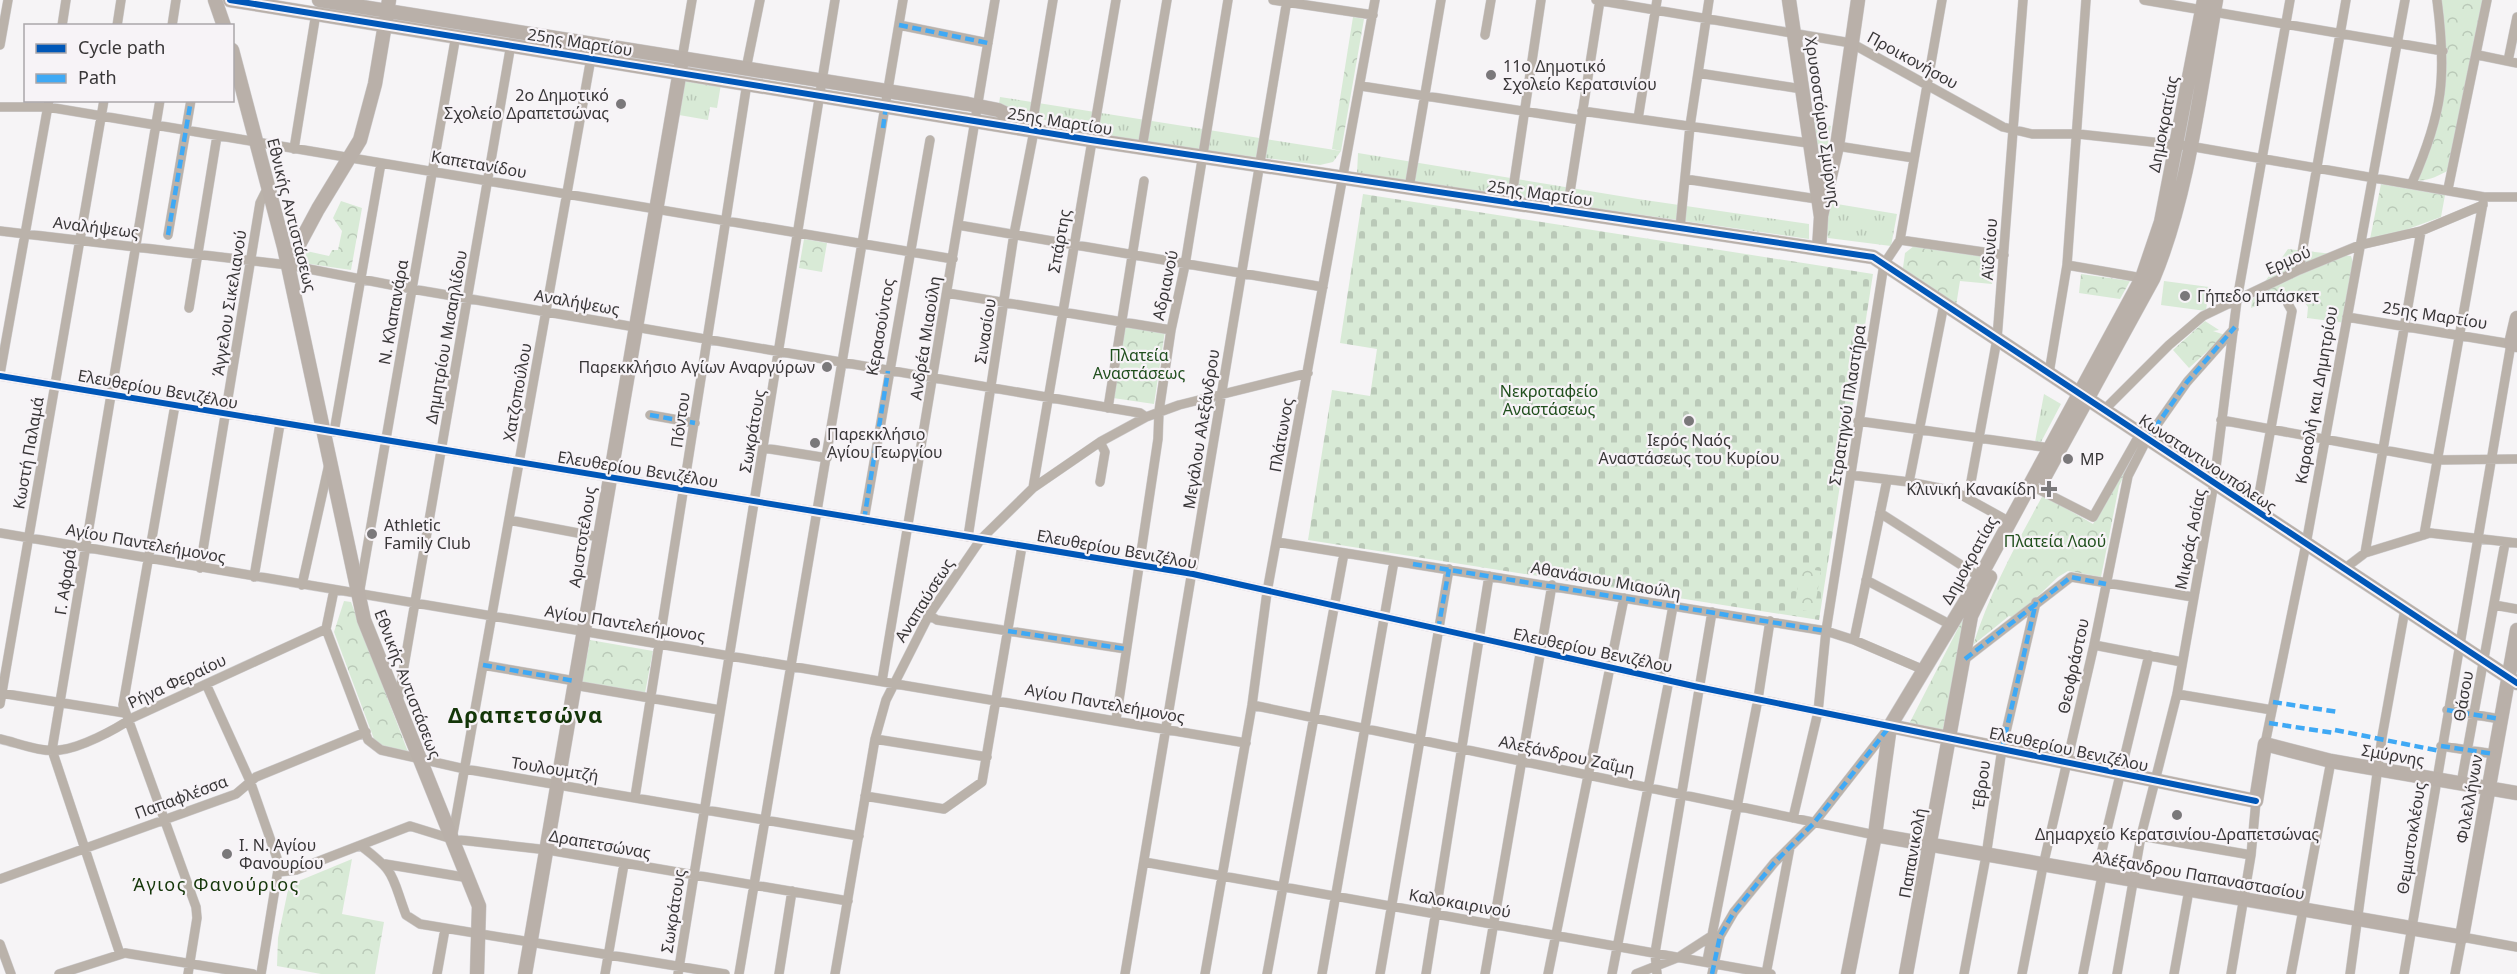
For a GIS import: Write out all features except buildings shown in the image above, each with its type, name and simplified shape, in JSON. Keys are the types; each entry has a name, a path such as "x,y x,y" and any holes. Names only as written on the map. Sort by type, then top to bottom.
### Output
{"street":[{"path":"0,45 8,0"},
{"path":"62,24 66,0"},
{"path":"117,24 121,0"},
{"path":"172,24 176,0"},
{"path":"215,0 223,24"},
{"name":"25ης Μαρτίου","path":"230,0 387,12 680,65 747,83 975,121 1079,134 1091,140 1873,257 1884,264"},
{"name":"Αριστοτέλους","path":"525,974 548,850 608,477 692,0"},
{"path":"746,69 760,0"},
{"name":"Σωκράτους","path":"679,970 835,0"},
{"path":"739,974 903,0"},
{"name":"Ανδρέα Μιαούλη","path":"882,681 995,0"},
{"name":"Σινασίου","path":"968,537 1014,234 1053,0"},
{"name":"Σπάρτης","path":"1032,488 1116,0"},
{"path":"1143,148 1167,0"},
{"name":"Αδριανού","path":"1116,720 1158,438 1159,411 1171,330 1204,157 1228,0"},
{"path":"1274,0 1372,15"},
{"name":"Πλάτωνος","path":"1204,974 1246,743 1267,592 1308,373 1341,178 1347,164 1375,0"},
{"path":"1409,188 1441,0"},
{"path":"1485,35 1491,0"},
{"path":"1511,203 1542,0"},
{"path":"1566,211 1599,0"},
{"name":"Προικονήσου","path":"1599,0 1656,5 1707,18 1851,43 1927,86 2013,130 2032,134 2078,135 2182,145 2448,189 2483,201"},
{"path":"1680,228 1690,126 1710,0"},
{"name":"Χρυσοστόμου Σμύρνης","path":"1789,0 1808,143 1821,217 1819,249"},
{"path":"1821,217 1826,205 1837,146 1858,0"},
{"name":"Στρατηγού Πλαστήρα","path":"1793,818 1818,712 1826,632 1884,264 1900,240 1942,0"},
{"name":"Αϊδινίου","path":"1968,498 1997,339 2023,0"},
{"path":"2049,373 2067,265 2086,0"},
{"path":"2144,0 2209,5 2286,24 2443,51"},
{"name":"Μικράς Ασίας","path":"2117,974 2141,836 2177,694 2214,483 2237,300 2290,0"},
{"path":"2299,270 2346,0"},
{"name":"Καραολή και Δημητρίου","path":"2231,974 2251,855 2265,744 2306,544 2405,0"},
{"path":"2412,183 2437,116 2443,51 2437,0"},
{"path":"2448,189 2478,55 2487,0"},
{"name":"Μεγάλου Αλεξάνδρου","path":"1125,974 1287,1"},
{"path":"1638,119 1656,5"},
{"name":"Δημοκρατίας","path":"1948,738 1975,606 2038,489 2142,278 2159,229 2182,145 2209,5"},
{"path":"294,148 317,7"},
{"path":"288,265 318,208 360,140 366,124 387,12"},
{"name":"25ης Μαρτίου","path":"387,12 456,35 591,58 746,69 978,106 1006,113 1033,128"},
{"path":"2478,55 2513,62 2517,17"},
{"path":"899,25 988,43"},
{"name":"Ν. Κλαπανάρα","path":"359,594 456,35"},
{"name":"Δημητρίου Μισαηλίδου","path":"398,705 511,44"},
{"name":"Χατζοπούλου","path":"453,839 591,58"},
{"name":"Εθνικής Αντιστάσεως","path":"236,71 257,142 329,431 330,459 364,620 479,906 477,974"},
{"path":"1698,73 1802,89"},
{"name":"Πόντου","path":"634,797 685,490 705,339 747,83"},
{"path":"1360,86 1525,112 1638,119 1808,143"},
{"name":"Κωστή Παλαμά","path":"0,704 104,102"},
{"name":"Γ. Αφαρά","path":"120,954 52,750 160,102"},
{"path":"168,235 191,102"},
{"path":"0,375 49,104"},
{"name":"Καπετανίδου","path":"0,107 49,104 101,116 953,260"},
{"path":"189,308 217,136"},
{"name":"Κερασούντος","path":"864,520 908,252 930,140"},
{"name":"Δημοκρατίας","path":"1848,974 1875,835 1890,726 1980,577 2050,448 2084,397 2153,279 2173,225 2182,145"},
{"path":"1837,146 1914,158"},
{"path":"329,431 361,280 381,163"},
{"path":"1685,179 1817,200"},
{"path":"1108,408 1144,181"},
{"name":"Άγγελου Σικελιανού","path":"200,568 260,203 268,187"},
{"path":"2424,534 2483,201 2517,197"},
{"name":"Ερμού","path":"2104,410 2203,316 2299,270 2360,245 2421,231 2483,201"},
{"path":"958,225 1323,287"},
{"name":"Αναλήψεως","path":"0,231 136,246 251,263 288,265 634,328 1140,413 1146,417"},
{"path":"2365,553 2421,231"},
{"path":"1900,240 2004,255"},
{"name":"Κωνσταντινουπόλεως","path":"1884,264 2512,680"},
{"path":"2067,265 2142,278"},
{"path":"947,293 1171,330"},
{"path":"1909,482 1944,304"},
{"path":"2256,511 2292,311 2289,304"},
{"name":"25ης Μαρτίου","path":"2347,317 2514,345"},
{"path":"2514,345 2517,318"},
{"path":"2038,489 2090,518 2095,516 2144,436 2235,327"},
{"name":"Θεμιστοκλέους","path":"2404,974 2458,645 2514,345"},
{"name":"Αναπαύσεως","path":"835,974 875,739 894,682 929,615 981,539 1032,488 1100,442 1146,417 1159,411 1308,373"},
{"name":"Ελευθερίου Βενιζέλου","path":"0,375 280,424 1192,574 1698,687 2256,801"},
{"path":"175,405 123,701 196,907 188,974"},
{"path":"650,415 695,423"},
{"path":"2221,420 2438,460 2517,459"},
{"path":"1858,421 2050,448"},
{"path":"254,577 280,424"},
{"name":"Θεοφράστου","path":"2022,974 2043,866 2094,645 2128,476 2144,436"},
{"path":"1100,442 1105,452 1100,482"},
{"path":"764,448 827,458"},
{"path":"302,585 330,459"},
{"path":"1851,475 1909,482 1954,491 2010,522"},
{"path":"1854,640 1887,480"},
{"path":"1880,513 1980,577"},
{"path":"509,520 599,537"},
{"name":"Αγίου Παντελεήμονος","path":"0,533 1246,743"},
{"path":"2344,569 2365,553 2424,534 2436,533 2517,543"},
{"name":"Αθανάσιου Μιαούλη","path":"1277,542 1552,585 1826,632 1854,640 1924,670"},
{"name":"Θάσου","path":"2461,784 2505,543"},
{"path":"865,796 944,809 982,782 1022,546"},
{"path":"1267,974 1344,553"},
{"path":"1322,974 1394,561"},
{"path":"1380,974 1449,570"},
{"path":"1426,974 1489,576"},
{"path":"1965,659 2071,577 2193,597"},
{"path":"1866,580 1951,625"},
{"path":"1485,974 1552,585"},
{"path":"326,628 334,591"},
{"path":"1548,974 1624,598"},
{"name":"Έβρου","path":"1964,974 1986,856 2002,749 2036,603"},
{"path":"2494,605 2517,609"},
{"path":"1612,974 1647,788 1673,606"},
{"path":"2350,974 2378,769 2405,609"},
{"path":"1658,970 1655,953 1712,612"},
{"path":"929,615 937,620 1126,649"},
{"path":"1712,974 1713,935 1758,699 1770,621"},
{"name":"Ρήγα Φεραίου","path":"0,739 52,750 65,749 116,729 127,717 206,684 326,628"},
{"name":"Τουλουμτζή","path":"326,628 368,740 381,750 465,769 859,836"},
{"name":"Φιλελλήνων","path":"2456,974 2493,754 2500,719 2512,680 2517,630"},
{"path":"2094,645 2182,662"},
{"path":"2084,974 2099,875 2149,656"},
{"path":"483,665 651,699 720,710"},
{"path":"206,684 250,781 277,855 279,872 261,974"},
{"path":"1,693 60,702 127,717"},
{"path":"2177,694 2272,710"},
{"name":"Αλεξάνδρου Ζαΐμη","path":"1252,705 1875,835"},
{"path":"2447,710 2500,719"},
{"path":"1711,962 1720,936 1734,912 1814,823 1890,726"},
{"name":"Παπαφλέσσα","path":"0,879 237,793 250,781 366,732"},
{"name":"Παπανικολή","path":"1906,974 1931,847 1948,738"},
{"path":"875,739 987,757"},
{"name":"Σμύρνης","path":"2265,744 2331,761 2517,793"},
{"path":"2441,746 2493,754"},
{"path":"2290,974 2331,761"},
{"name":"Δραπετσώνας","path":"279,872 296,870 410,826 453,839 548,850 848,901"},
{"name":"Αλέξανδρου Παπαναστασίου","path":"1875,835 1931,847 2517,947"},
{"path":"2141,836 2251,855"},
{"path":"361,846 385,864 394,878 406,915 420,924 608,955 679,970 725,974"},
{"path":"1768,974 1791,846"},
{"name":"Καλοκαιρινού","path":"1144,862 1768,974"},
{"path":"385,864 469,878"},
{"path":"605,974 624,864"},
{"path":"2174,974 2189,890"},
{"path":"779,974 792,891"},
{"path":"437,974 445,929"},
{"path":"1636,974 1658,970 1713,935"},
{"path":"0,944 11,974"},
{"path":"59,974 120,954 252,974"}],"green space":[{"path":"2438,0 2483,0 2449,170 2428,179 2414,180 2437,119"},
{"path":"1353,17 1364,19 1341,151 1332,149"},
{"path":"395,18 670,62 669,66 394,20"},
{"path":"685,78 721,84 717,108 710,107 708,120 679,115"},
{"path":"1000,97 1341,151 1333,162 1320,165 1157,144 1076,128 1037,117 999,104"},
{"path":"1814,122 1831,126 1822,175"},
{"path":"1358,153 1638,199 1809,224 1809,239 1357,174"},
{"path":"2381,184 2445,195 2441,217 2375,241 2370,239"},
{"name":"Νεκροταφείο Αναστάσεως","path":"1363,194 1873,274 1819,620 1308,540 1332,390 1370,396 1377,349 1340,343"},
{"path":"341,201 362,208 351,270 303,263 302,250 329,256 332,250 338,250 342,231 333,218"},
{"path":"1831,203 1897,214 1891,246 1828,238 1825,229"},
{"path":"804,239 827,243 822,272 799,268"},
{"path":"1914,246 1996,258 1992,284 1960,281 1955,312 1902,275 1905,253"},
{"path":"2288,249 2351,256 2356,272 2346,323 2307,318 2308,307 2298,294 2289,293 2251,308 2252,300"},
{"path":"2081,274 2130,281 2120,299 2079,293"},
{"name":"Γήπεδο μπάσκετ","path":"2164,281 2209,287 2206,311 2161,305"},
{"path":"2205,321 2219,330 2213,331 2225,335 2189,368 2173,350"},
{"name":"Πλατεία Αναστάσεως","path":"1124,325 1165,331 1154,404 1113,398"},
{"path":"2044,394 2061,404 2041,442 2035,442"},
{"name":"Πλατεία Λαού","path":"2134,447 2137,448 2119,486 2101,577 2068,571 2058,577 2015,618 2009,616 1973,645 2013,550 2043,495 2093,524"},
{"path":"1801,568 1821,571 1814,612 1794,609"},
{"path":"344,601 351,602 408,752 380,746 374,739 334,632"},
{"path":"1972,601 1942,733 1908,726"},
{"path":"590,640 653,651 645,693 582,682"},
{"path":"352,859 342,914 384,922 375,974 321,974 277,966 278,938 289,885"}],"marked path":[{"path":"899,25 988,43"},
{"path":"168,235 191,102"},
{"path":"883,128 886,106"},
{"path":"2147,439 2187,382 2235,327"},
{"path":"864,520 888,371"},
{"path":"650,415 695,423"},
{"path":"1413,564 1826,631"},
{"path":"1438,630 1449,569"},
{"path":"1965,659 2071,577 2106,584"},
{"path":"2002,749 2036,602"},
{"path":"1008,631 1126,649"},
{"path":"483,665 575,681"},
{"path":"2273,702 2338,712"},
{"path":"2447,710 2500,719"},
{"path":"2269,723 2334,733"},
{"path":"1712,974 1720,936 1734,912 1774,863 1814,823 1890,726"},
{"path":"2335,730 2440,751"},
{"path":"2441,746 2494,754"}],"cycle path":[{"path":"230,0 1091,140 1873,257 2517,683"},
{"path":"0,376 1193,574 1698,687 2256,801"}],"place":[{"name":"11o Δημοτικό Σχολείο Κερατσινίου","path":"1491,75"},
{"name":"2ο Δημοτικό Σχολείο Δραπετσώνας","path":"621,104"},
{"name":"Γήπεδο μπάσκετ","path":"2185,296"},
{"name":"Παρεκκλήσιο Αγίων Αναργύρων","path":"827,367"},
{"name":"Ιερός Ναός Αναστάσεως του Κυρίου","path":"1689,421"},
{"name":"Παρεκκλήσιο Αγίου Γεωργίου","path":"815,443"},
{"name":"MP","path":"2068,459"},
{"name":"Κλινική Κανακίδη","path":"2049,489"},
{"name":"Athletic Family Club","path":"372,534"},
{"name":"Δημαρχείο Κερατσινίου-Δραπετσώνας","path":"2177,815"},
{"name":"Ι. Ν. Αγίου Φανουρίου","path":"227,854"}],"district":[{"name":"Δραπετσώνα","path":"526,715"},
{"name":"Άγιος Φανούριος","path":"216,885"}]}
